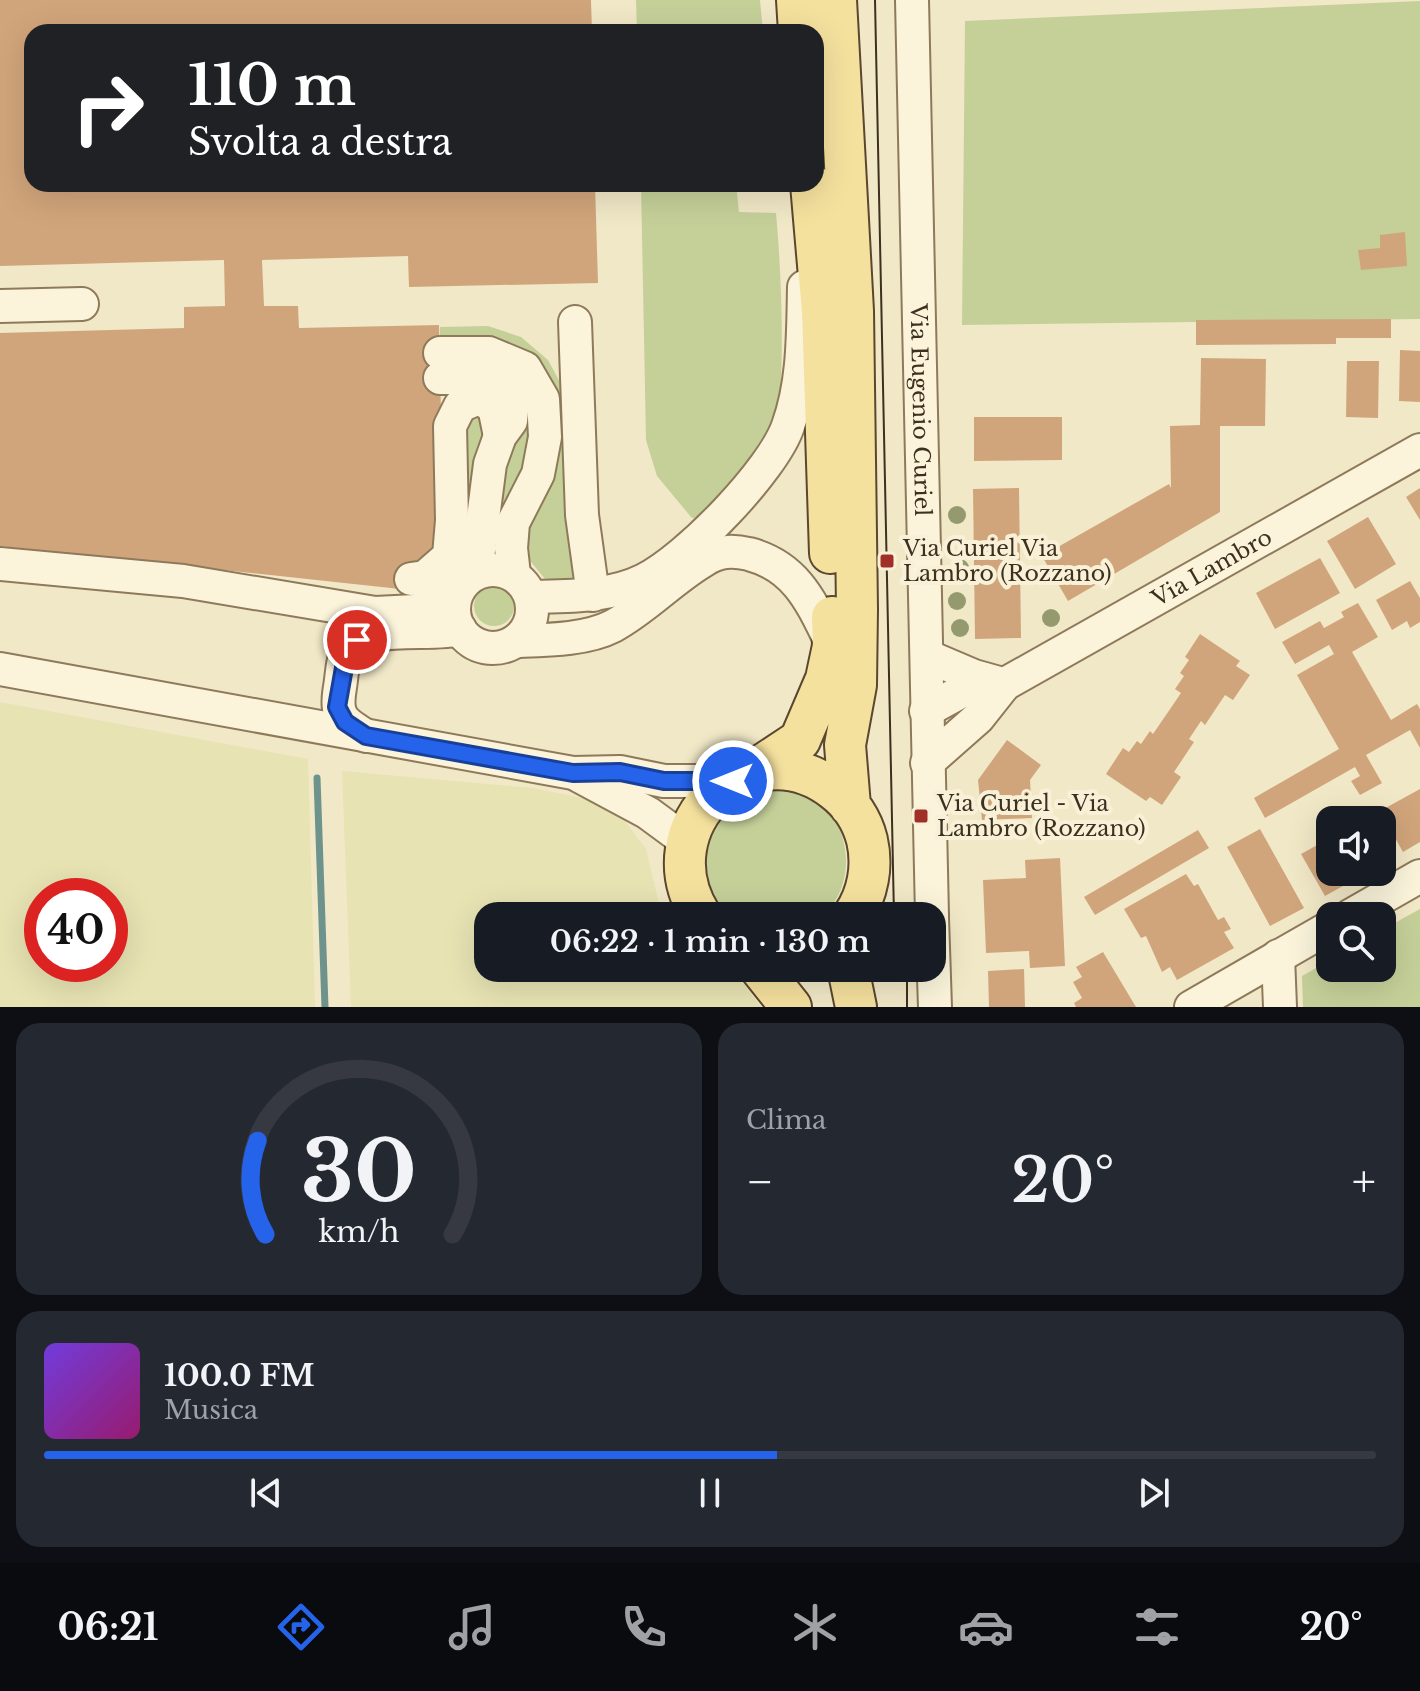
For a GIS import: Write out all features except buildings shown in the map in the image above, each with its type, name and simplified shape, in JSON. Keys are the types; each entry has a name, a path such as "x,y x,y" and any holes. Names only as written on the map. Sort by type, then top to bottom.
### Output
{"main road":[{"path":"836,0 853,311 857,609 856,685 845,745 850,806"},
{"path":"842,78 845,0"},
{"path":"694,902 686,884 684,866 686,841 693,822 706,802 800,740 826,679 833,646 822,311 810,192"},
{"path":"740,778 777,770 800,773 831,788 850,806 865,833 870,856 866,890 860,902"},
{"path":"771,982 791,1007"},
{"path":"851,982 856,1007"}],"street":[{"name":"Via Eugenio Curiel","path":"912,0 932,902"},
{"path":"0,564 183,581 375,613 416,611 488,569 522,586 593,595 643,581 664,568 717,520 766,465 787,429 797,396 809,192"},
{"path":"0,306 82,304"},
{"path":"575,322 582,515 593,595"},
{"path":"489,353 525,368 543,399 545,437 538,474 513,523 511,548 531,620 516,641 492,648 468,639 455,617 454,604 467,582 490,464 500,436 511,421 513,401 503,384 440,365 489,353"},
{"path":"411,579 425,577 449,556 452,520 450,426 460,406 479,398 494,407 500,436"},
{"name":"Via Lambro","path":"1005,684 1420,450"},
{"path":"516,641 562,639 611,627 654,599 704,560 721,551 737,551 764,558 787,571 810,601 833,646"},
{"path":"366,736 345,722 337,707 347,651 357,640 373,634 444,634 460,629"},
{"path":"927,656 974,676 1005,684"},
{"path":"0,669 573,773 620,772 664,781 740,778"},
{"path":"926,711 964,690 1005,684"},
{"path":"927,763 978,718 1005,684"},
{"path":"573,773 617,794 686,841"},
{"path":"1374,902 1420,876"},
{"path":"1191,1007 1316,935"},
{"path":"1278,956 1280,1007"},
{"name":"Via Eugenio Curiel","path":"934,982 935,1007"}],"shaded area":[{"path":"0,702 308,759 315,1007 0,1007"},
{"path":"342,771 533,788 612,804 646,849 659,902 474,902 474,982 741,982 761,1007 351,1007"}],"green space":[{"path":"636,0 760,0 762,24 637,24"},
{"path":"1420,1 1420,319 962,325 965,21"},
{"path":"641,192 737,192 739,212 776,213 782,318 781,382 776,417 779,430 701,522 691,517 657,476 646,440"},
{"path":"488,326 521,337 548,360 566,393 576,571 569,582 550,585 522,551 554,406 440,342 440,327"},
{"path":"492,360 526,386 535,445 495,551 490,544"},
{"path":"488,411 472,530 460,529 465,412"},
{"path":"494,586 508,592 514,606 508,620 494,626 480,620 474,606 480,592"},
{"path":"761,788 804,794 824,808 835,821 846,853 842,887 834,902 712,902 699,844 720,808"},
{"path":"1420,909 1420,1007 1303,1007 1302,976 1316,968 1316,982 1396,982 1396,922"}],"waterway":[{"path":"317,778 325,1007"}],"tram line":[{"path":"875,0 894,902"},
{"path":"907,982 907,1007"}],"place":[{"name":"Via Curiel Via Lambro (Rozzano)","path":"887,561"},
{"name":"Via Curiel - Via Lambro (Rozzano)","path":"921,816"}],"route":[{"path":"357,640 347,651 337,707 345,722 366,736 573,773 620,772 664,781 733,781"}]}
